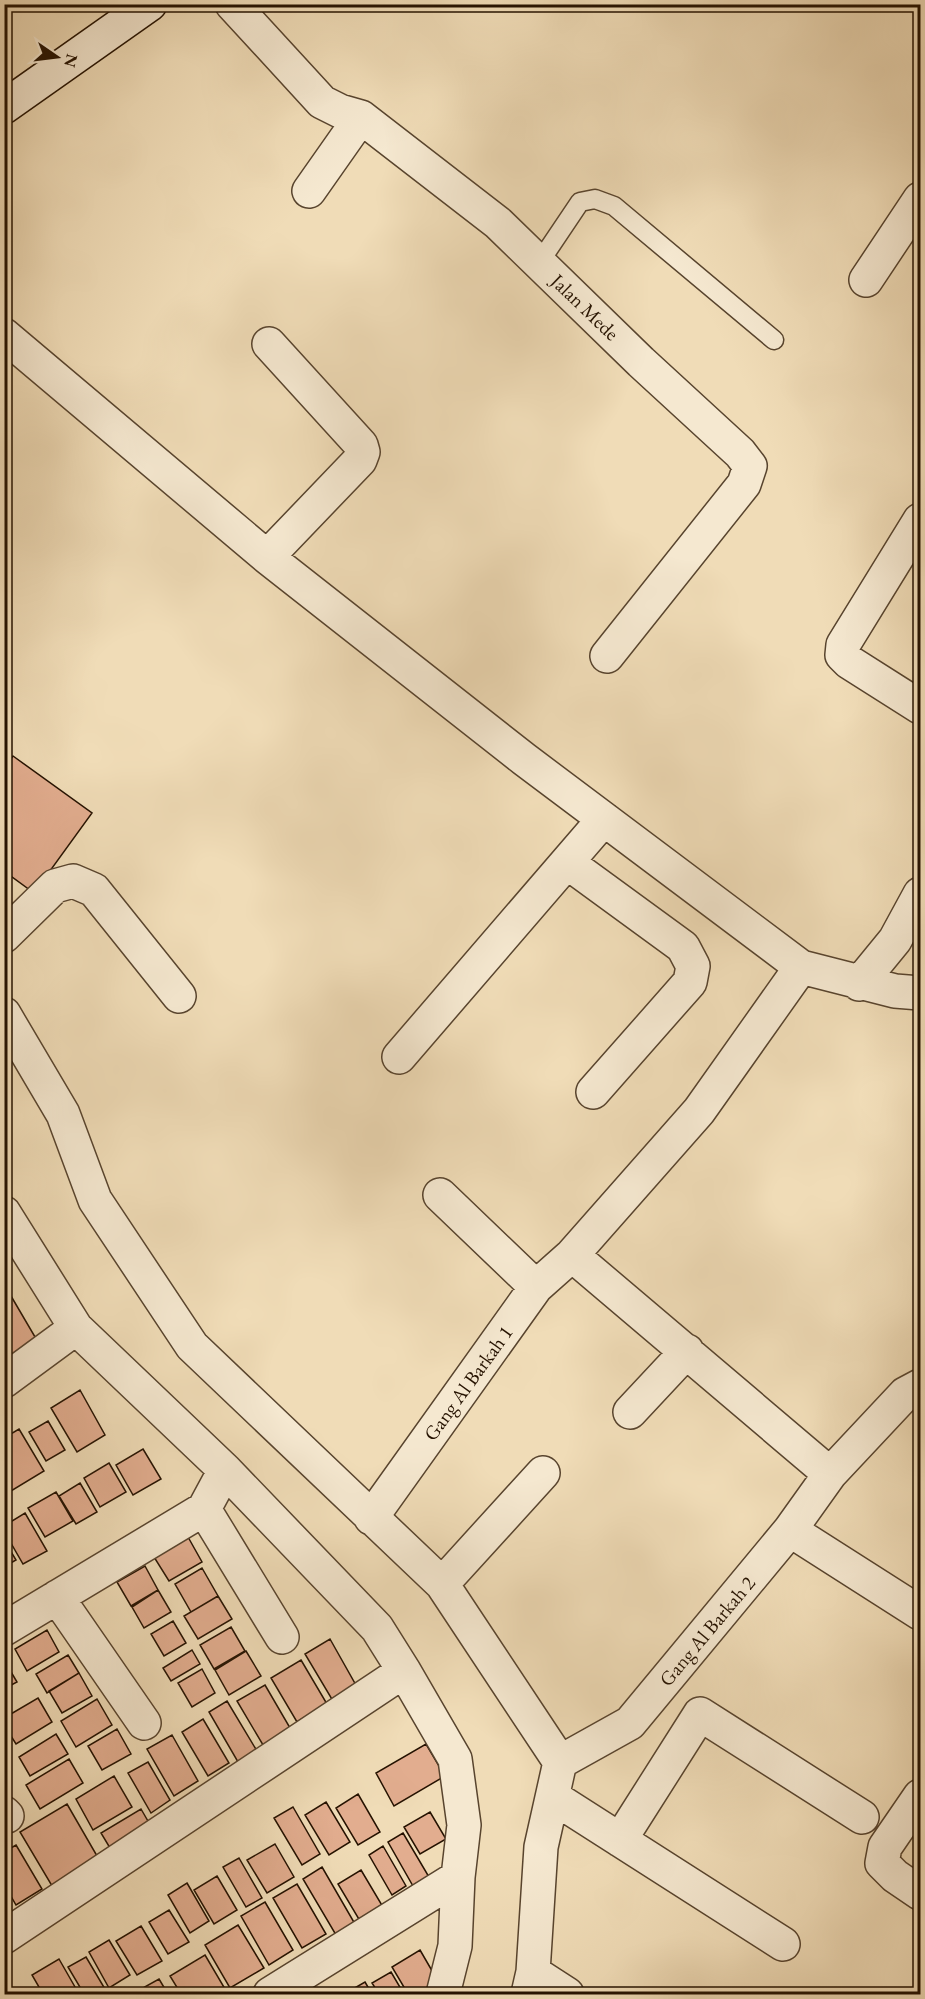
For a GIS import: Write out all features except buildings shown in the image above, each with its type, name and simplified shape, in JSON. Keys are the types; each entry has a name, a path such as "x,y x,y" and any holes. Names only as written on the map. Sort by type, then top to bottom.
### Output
{"street":[{"path":"4,107 150,4"},
{"name":"Jalan Mede","path":"232,4 322,102 340,111 361,117 498,223 641,362 740,453 750,466 744,484 607,656"},
{"path":"309,191 361,117"},
{"path":"866,280 921,199"},
{"path":"4,335 267,558 524,759 801,967 860,984 895,991 921,993"},
{"path":"267,558 360,460 363,452 361,445 269,344"},
{"path":"921,520 843,645 842,656 921,707"},
{"path":"399,1057 604,819"},
{"path":"568,863 683,947 693,966 690,982 593,1092"},
{"path":"4,936 55,886 73,881 94,890 179,996"},
{"path":"860,984 895,940 921,894"},
{"name":"Gang Al Barkah 1","path":"371,1518 536,1287 572,1255 699,1111 801,967"},
{"path":"4,1014 63,1114 95,1200 192,1346 442,1584 560,1762 541,1846 530,1983 567,1995"},
{"path":"440,1195 536,1287"},
{"path":"4,1213 76,1328 225,1470 377,1628 455,1759 464,1826 458,1877 455,1946 443,1995"},
{"path":"572,1255 830,1474"},
{"path":"4,1381 76,1328"},
{"path":"630,1412 687,1351"},
{"name":"Gang Al Barkah 2","path":"560,1762 630,1723 790,1530 830,1474 915,1396"},
{"path":"4,1629 204,1509 225,1470"},
{"path":"442,1584 543,1473"},
{"path":"204,1509 282,1637"},
{"path":"790,1530 921,1613"},
{"path":"57,1597 144,1723"},
{"path":"4,1937 404,1671"},
{"path":"620,1840 700,1714 862,1817"},
{"path":"921,1796 885,1847 882,1863 895,1876 921,1893"},
{"path":"552,1797 783,1944"},
{"path":"270,1995 458,1877"}],"lane":[{"path":"539,263 580,202 595,199 614,206 774,340"}]}
